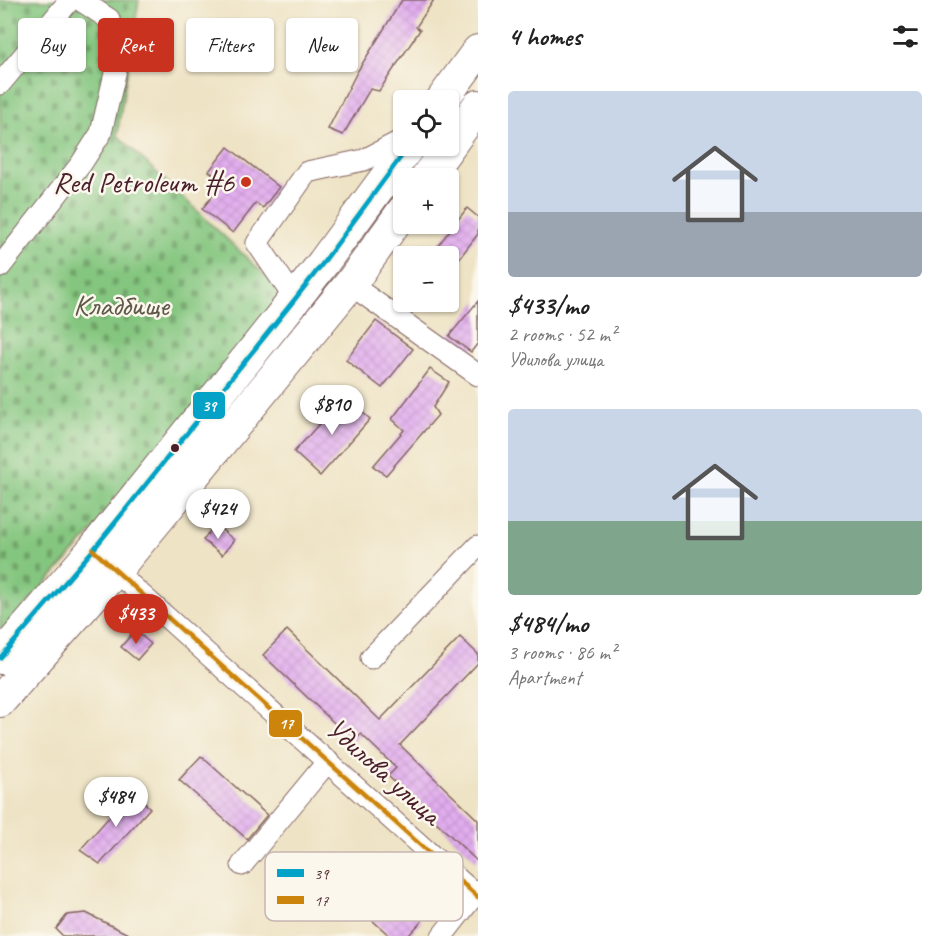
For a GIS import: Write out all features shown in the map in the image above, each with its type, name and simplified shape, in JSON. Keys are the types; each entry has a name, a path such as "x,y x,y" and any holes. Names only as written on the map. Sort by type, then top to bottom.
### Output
{"highway":[{"path":"449,90 478,51"},
{"path":"433,168 478,106"},
{"path":"0,701 402,156"},
{"path":"0,658 104,560 320,321 393,225"},
{"path":"323,263 351,283"},
{"path":"295,299 320,321"}],"street":[{"path":"0,84 70,0"},
{"path":"0,267 81,164 101,133 117,65 109,19 80,0"},
{"path":"295,299 257,243 307,172 364,160 393,146"},
{"path":"351,283 478,375"},
{"path":"371,658 478,546"},
{"name":"Удилова улица","path":"104,560 430,852"},
{"path":"242,865 328,761"},
{"name":"Удилова улица","path":"463,882 477,894"},
{"path":"463,908 477,894"}],"green space":[{"name":"Кладбище","path":"0,0 139,0 136,18 98,18 98,72 127,72 117,135 284,293 106,517 0,634"}],"building":[{"path":"402,0 434,0 416,27 420,30 379,91 370,89 343,135 328,129 358,70"},
{"path":"228,147 279,187 263,208 256,203 233,233 202,209 224,182 209,171"},
{"path":"467,208 478,217 478,234 459,259 459,246 438,246 447,234 459,234 459,218"},
{"path":"478,301 478,343 471,352 449,336"},
{"path":"376,321 413,349 382,388 346,360"},
{"path":"430,369 449,382 433,407 438,415 386,475 373,466 404,430 392,419"},
{"path":"344,396 370,419 320,476 294,452"},
{"path":"215,524 234,540 222,555 203,540"},
{"path":"135,630 151,644 137,660 121,647"},
{"path":"287,630 380,720 460,637 478,654 478,663 400,745 478,820 478,862 388,776 396,768 361,734 354,742 263,655"},
{"path":"201,756 267,815 247,839 179,780"},
{"path":"132,791 150,808 100,864 80,850"},
{"path":"86,913 132,936 63,936 56,929 67,915"},
{"path":"373,921 422,921 408,936 390,936"}],"transit line":[{"name":"39","path":"0,658 93,550 295,299 402,156"},
{"name":"17","path":"93,550 428,852"},
{"name":"17","path":"463,883 478,897"}],"place":[{"name":"Red Petroleum #6","path":"246,182"}]}
